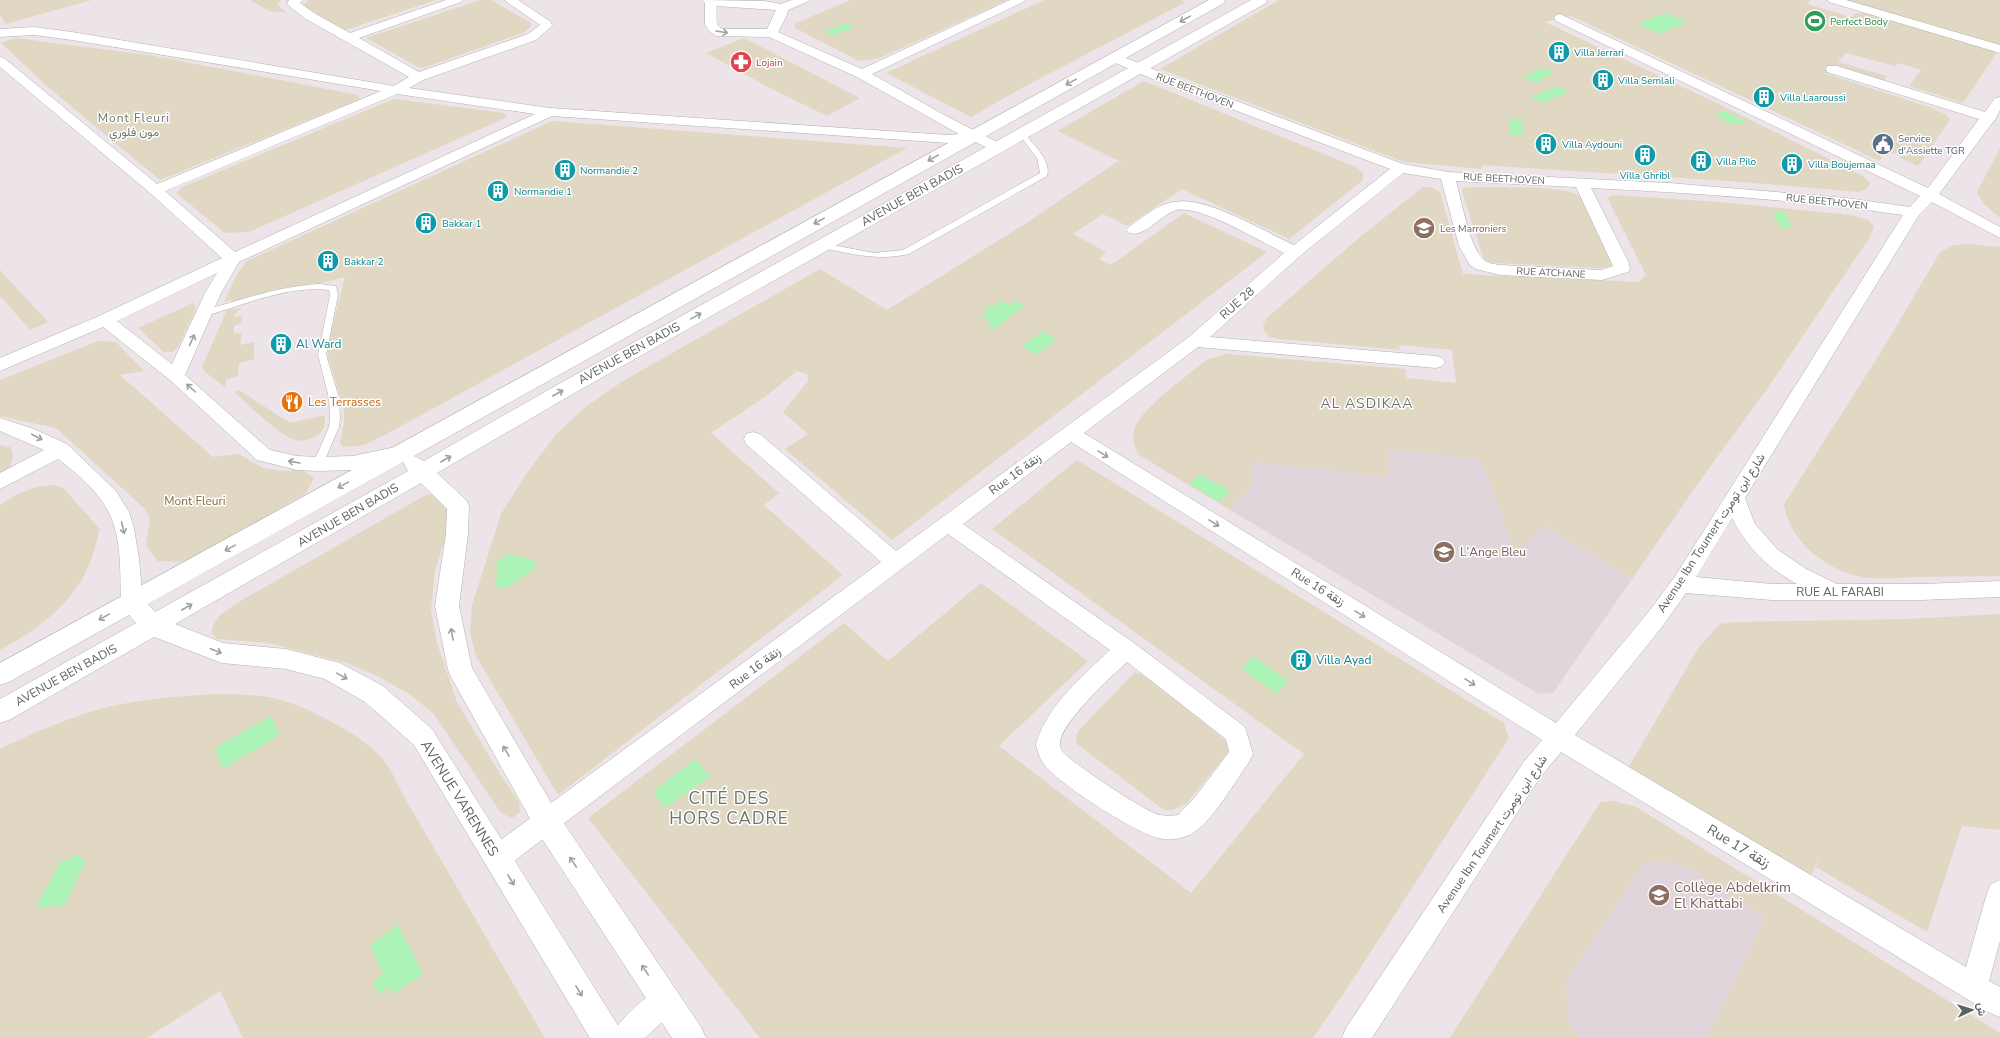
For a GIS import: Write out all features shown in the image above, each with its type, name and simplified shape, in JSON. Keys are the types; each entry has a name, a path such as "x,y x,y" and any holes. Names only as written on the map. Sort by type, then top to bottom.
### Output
{"main road":[{"name":"AVENUE BEN BADIS","path":"0,675 1219,0"},
{"name":"AVENUE BEN BADIS","path":"0,712 423,472 564,390 1261,0"},
{"path":"402,452 458,506 457,534 447,606 460,670 547,822 690,1038"},
{"name":"AVENUE VARENNES","path":"132,602 153,626 222,653 286,659 331,670 374,694 423,737 608,1038"}],"street":[{"path":"297,0 293,3 300,9 418,77"},
{"path":"348,38 457,0"},
{"path":"154,190 396,90 418,77 532,37 546,26 545,22 540,17 510,0"},
{"path":"803,0 782,8 763,2 709,1 710,26 713,30 729,33 771,33 862,74 996,147"},
{"path":"862,74 1020,0"},
{"path":"1833,0 2000,49"},
{"path":"771,33 781,15 782,8"},
{"path":"1560,18 1930,196 2000,233"},
{"path":"0,33 34,32 72,36 396,90 550,112 692,124 948,139 974,136"},
{"name":"RUE BEETHOVEN","path":"1115,58 1400,168 1448,176 1581,182 1768,195 1846,202 1913,212"},
{"path":"0,61 154,190 233,259"},
{"path":"1832,68 1989,118"},
{"name":"Avenue Ibn Toumert شارع ابن تومرت","path":"1356,1038 1531,772 1654,621 1681,584 1913,212 1930,196 1989,118 2000,101"},
{"path":"0,365 106,320 233,259 550,112"},
{"name":"RUE 28","path":"1070,433 1195,341 1294,252 1400,168"},
{"name":"RUE ATCHANE","path":"1448,176 1461,226 1471,256 1478,263 1489,269 1500,270 1602,275 1616,272 1622,269 1620,261 1581,182"},
{"path":"1134,230 1170,207 1182,205 1198,207 1294,252"},
{"path":"176,376 205,313 233,259"},
{"path":"106,320 176,376 264,455 297,463 318,464 353,463 402,452"},
{"path":"1195,341 1436,362"},
{"path":"0,424 30,433 60,449 110,496 121,518 128,548 132,602"},
{"name":"Rue 16 زنقة","path":"497,858 1070,433 1559,738"},
{"path":"753,439 896,563"},
{"path":"0,482 60,449"},
{"path":"1735,498 1737,510 1744,525 1755,540 1775,558 1815,584 1840,592"},
{"path":"947,523 1126,649 1237,734 1241,754 1204,806 1186,824 1174,827 1157,826 1111,800 1053,758 1048,745 1051,733 1062,713 1126,649"},
{"name":"RUE AL FARABI","path":"1681,584 1772,592 1921,592 2000,589"},
{"name":"Rue 17 زنقة","path":"1559,738 2000,1003"},
{"path":"1974,987 2000,893"},
{"path":"624,1038 665,1000"}],"lane":[{"path":"822,245 880,257 893,256 906,252 1044,174 1045,169 1042,162 1021,133"},
{"path":"205,313 297,288 313,286 333,288 334,295 322,355 323,365 329,379 334,398 335,418 334,427 318,464"}],"shaded area":[{"path":"1665,13 1687,22 1659,34 1637,24"},
{"path":"846,23 855,27 835,35 826,34 828,32 826,31"},
{"path":"1538,69 1550,69 1553,73 1536,83 1523,78"},
{"path":"1557,86 1568,92 1543,103 1531,97"},
{"path":"1724,111 1746,123 1733,124 1726,122 1717,113"},
{"path":"1510,118 1522,120 1523,136 1510,135"},
{"path":"1773,210 1785,212 1792,228 1780,227"},
{"path":"1001,300 1009,305 1015,301 1024,306 994,329 986,325 991,321 981,316 988,311 986,305 995,305"},
{"path":"1043,331 1056,339 1037,355 1022,346"},
{"name":"L'Ange Bleu","path":"1251,411 1508,437 1545,525 1632,579 1553,693 1539,694 1230,510 1251,488"},
{"path":"1199,474 1230,491 1219,502 1189,484"},
{"path":"509,554 535,560 535,569 507,587 496,587 497,561"},
{"path":"1252,656 1288,680 1277,694 1242,669"},
{"path":"271,716 280,735 223,769 215,748"},
{"path":"695,759 710,776 665,808 653,792"},
{"name":"Collège Abdelkrim El Khattabi","path":"1614,801 1636,807 2000,1034 2000,1038 1450,1038 1596,809 1601,802"},
{"path":"72,855 83,855 80,860 87,859 64,906 36,907 61,861 70,860"},
{"path":"398,925 423,974 393,994 390,987 379,994 373,982 383,974 370,945"}],"green space":[{"path":"0,0 92,0 6,24 0,15"},
{"path":"250,0 281,0 277,5 287,13 269,11"},
{"path":"309,0 436,0 346,30 342,30 303,5"},
{"path":"480,0 491,0 531,23 529,28 523,33 426,67 418,67 366,38"},
{"path":"851,0 1007,0 880,58 859,61 795,28 795,24 798,22"},
{"path":"1044,0 1180,0 1186,2 1020,89 971,117 886,73"},
{"path":"1279,0 1810,0 1807,4 1851,17 1856,13 1867,13 1997,52 1963,103 1909,86 1921,70 1898,63 1895,66 1846,53 1838,62 1887,76 1884,80 1835,65 1827,74 1932,108 1945,114 1950,120 1918,166 1902,159 1897,154 1878,152 1882,158 1880,160 1875,159 1571,16 1545,22 1721,105 1863,176 1870,183 1869,185 1866,189 1859,192 1742,182 1482,165 1481,169 1404,162 1160,69"},
{"path":"1844,0 2000,0 2000,44 1997,44"},
{"path":"15,38 149,55 358,95 360,99 160,180 48,87 1,43"},
{"path":"744,38 860,98 827,116 768,87 706,53"},
{"path":"1144,81 1356,167 1363,173 1363,180 1289,239 1182,189 1127,226 1103,214 1073,234 1106,252 1099,259 1111,265 1184,213 1267,252 892,540 785,449 808,434 783,412 808,381 807,374 797,371 765,397 711,433 779,493 764,505 843,575 558,795 476,656 470,633 472,605 501,514 526,474 557,433 588,405 623,381 820,269 887,310 1028,222 1118,161 1130,166 1057,131"},
{"path":"394,99 504,113 507,117 249,232 225,233 176,193 182,187"},
{"path":"552,121 907,148 385,435 364,445 343,447 340,442 344,423 344,409 328,357 328,344 345,277 230,306 231,300 224,302 237,274 247,261"},
{"path":"2000,148 2000,218 1983,203 1977,192"},
{"path":"1423,187 1431,187 1440,192 1463,274 1638,282 1646,275 1609,201 1608,198 1614,195 1718,202 1851,215 1868,220 1874,226 1870,237 1767,389 1699,482 1632,579 1545,525 1515,551 1481,459 1387,449 1390,477 1252,461 1251,488 1230,510 1139,455 1134,443 1133,434 1138,422 1145,413 1166,392 1208,359 1226,354 1405,369 1407,378 1456,383 1452,350 1399,345 1400,350 1279,339 1270,337 1264,331 1263,324 1269,316 1360,237"},
{"path":"1463,188 1548,189 1574,194 1583,198 1612,263 1611,266 1600,268 1494,263 1484,260 1462,191"},
{"path":"1969,244 2000,247 2000,576 1911,577 1880,579 1849,574 1823,561 1811,552 1793,530 1787,517 1784,504 1881,352 1940,252 1954,245"},
{"path":"0,270 48,322 30,330 0,296"},
{"path":"193,303 196,309 178,347 172,352 164,352 138,328"},
{"path":"241,308 233,317 242,316 242,323 234,326 234,334 242,333 240,345 254,342 254,359 239,363 238,376 226,379 225,387 205,372 202,367 227,310"},
{"name":"Mont Fleuri","path":"98,341 116,342 144,371 120,375 213,457 239,454 263,468 281,471 302,470 314,478 306,493 187,562 157,561 146,545 150,519 145,509 56,428 0,416 0,380"},
{"path":"239,390 290,423 325,415 324,427 319,434 307,440 295,440 271,425 234,392"},
{"path":"0,445 10,447 13,456 10,467 0,475"},
{"path":"1077,460 1504,723 1509,738 1350,984 1313,1038 760,1038 588,818 844,623 888,661 981,583 1088,661 999,746 1191,893 1304,754 992,529"},
{"path":"53,485 63,488 100,529 93,553 81,580 63,605 39,626 0,650 0,505 25,491"},
{"path":"435,492 447,496 447,533 435,570 431,610 437,643 457,702 500,774 519,802 520,812 512,818 501,813 433,713 409,694 379,677 347,663 268,643 217,639 212,633 218,617 242,600 424,496"},
{"path":"2000,614 2000,830 1962,826 1927,932 1816,867 1822,852 1808,882 1625,773 1699,647 1720,624 1736,622 1907,619"},
{"path":"1134,673 1142,674 1149,678 1225,740 1230,750 1187,803 1173,810 1164,810 1077,744 1076,736 1079,730"},
{"path":"220,694 251,695 274,698 292,704 319,715 346,730 359,738 378,754 395,779 545,1038 243,1038 220,991 147,1038 0,1038 0,749 72,718 111,706 173,697"},
{"name":"Collège Abdelkrim El Khattabi","path":"1614,801 1636,807 2000,1033 2000,1038 1707,1038 1766,917 1691,868 1663,860 1642,864 1566,980 1568,1020 1579,1038 1450,1038 1596,809 1601,802"}],"place":[{"name":"Perfect Body","path":"1815,21"},
{"name":"Villa Jerrari","path":"1559,52"},
{"name":"Lojain","path":"741,62"},
{"name":"Villa Semlali","path":"1603,80"},
{"name":"Villa Laaroussi","path":"1764,97"},
{"name":"Villa Aydouni","path":"1546,144"},
{"name":"Service d'Assiette TGR","path":"1883,144"},
{"name":"Villa Ghribl","path":"1645,155"},
{"name":"Villa Pilo","path":"1701,161"},
{"name":"Villa Boujemaa","path":"1792,164"},
{"name":"Normandie 2","path":"565,170"},
{"name":"Normandie 1","path":"498,191"},
{"name":"Bakkar 1","path":"426,223"},
{"name":"Les Marroniers","path":"1424,228"},
{"name":"Bakkar 2","path":"328,261"},
{"name":"Al Ward","path":"281,344"},
{"name":"Les Terrasses","path":"292,402"},
{"name":"L'Ange Bleu","path":"1444,552"},
{"name":"Villa Ayad","path":"1301,660"},
{"name":"Collège Abdelkrim El Khattabi","path":"1659,895"}],"district":[{"name":"Mont Fleuri مون فلوري","path":"134,125"},
{"name":"AL ASDIKAA","path":"1367,403"},
{"name":"CITÉ DES HORS CADRE","path":"729,808"}]}
